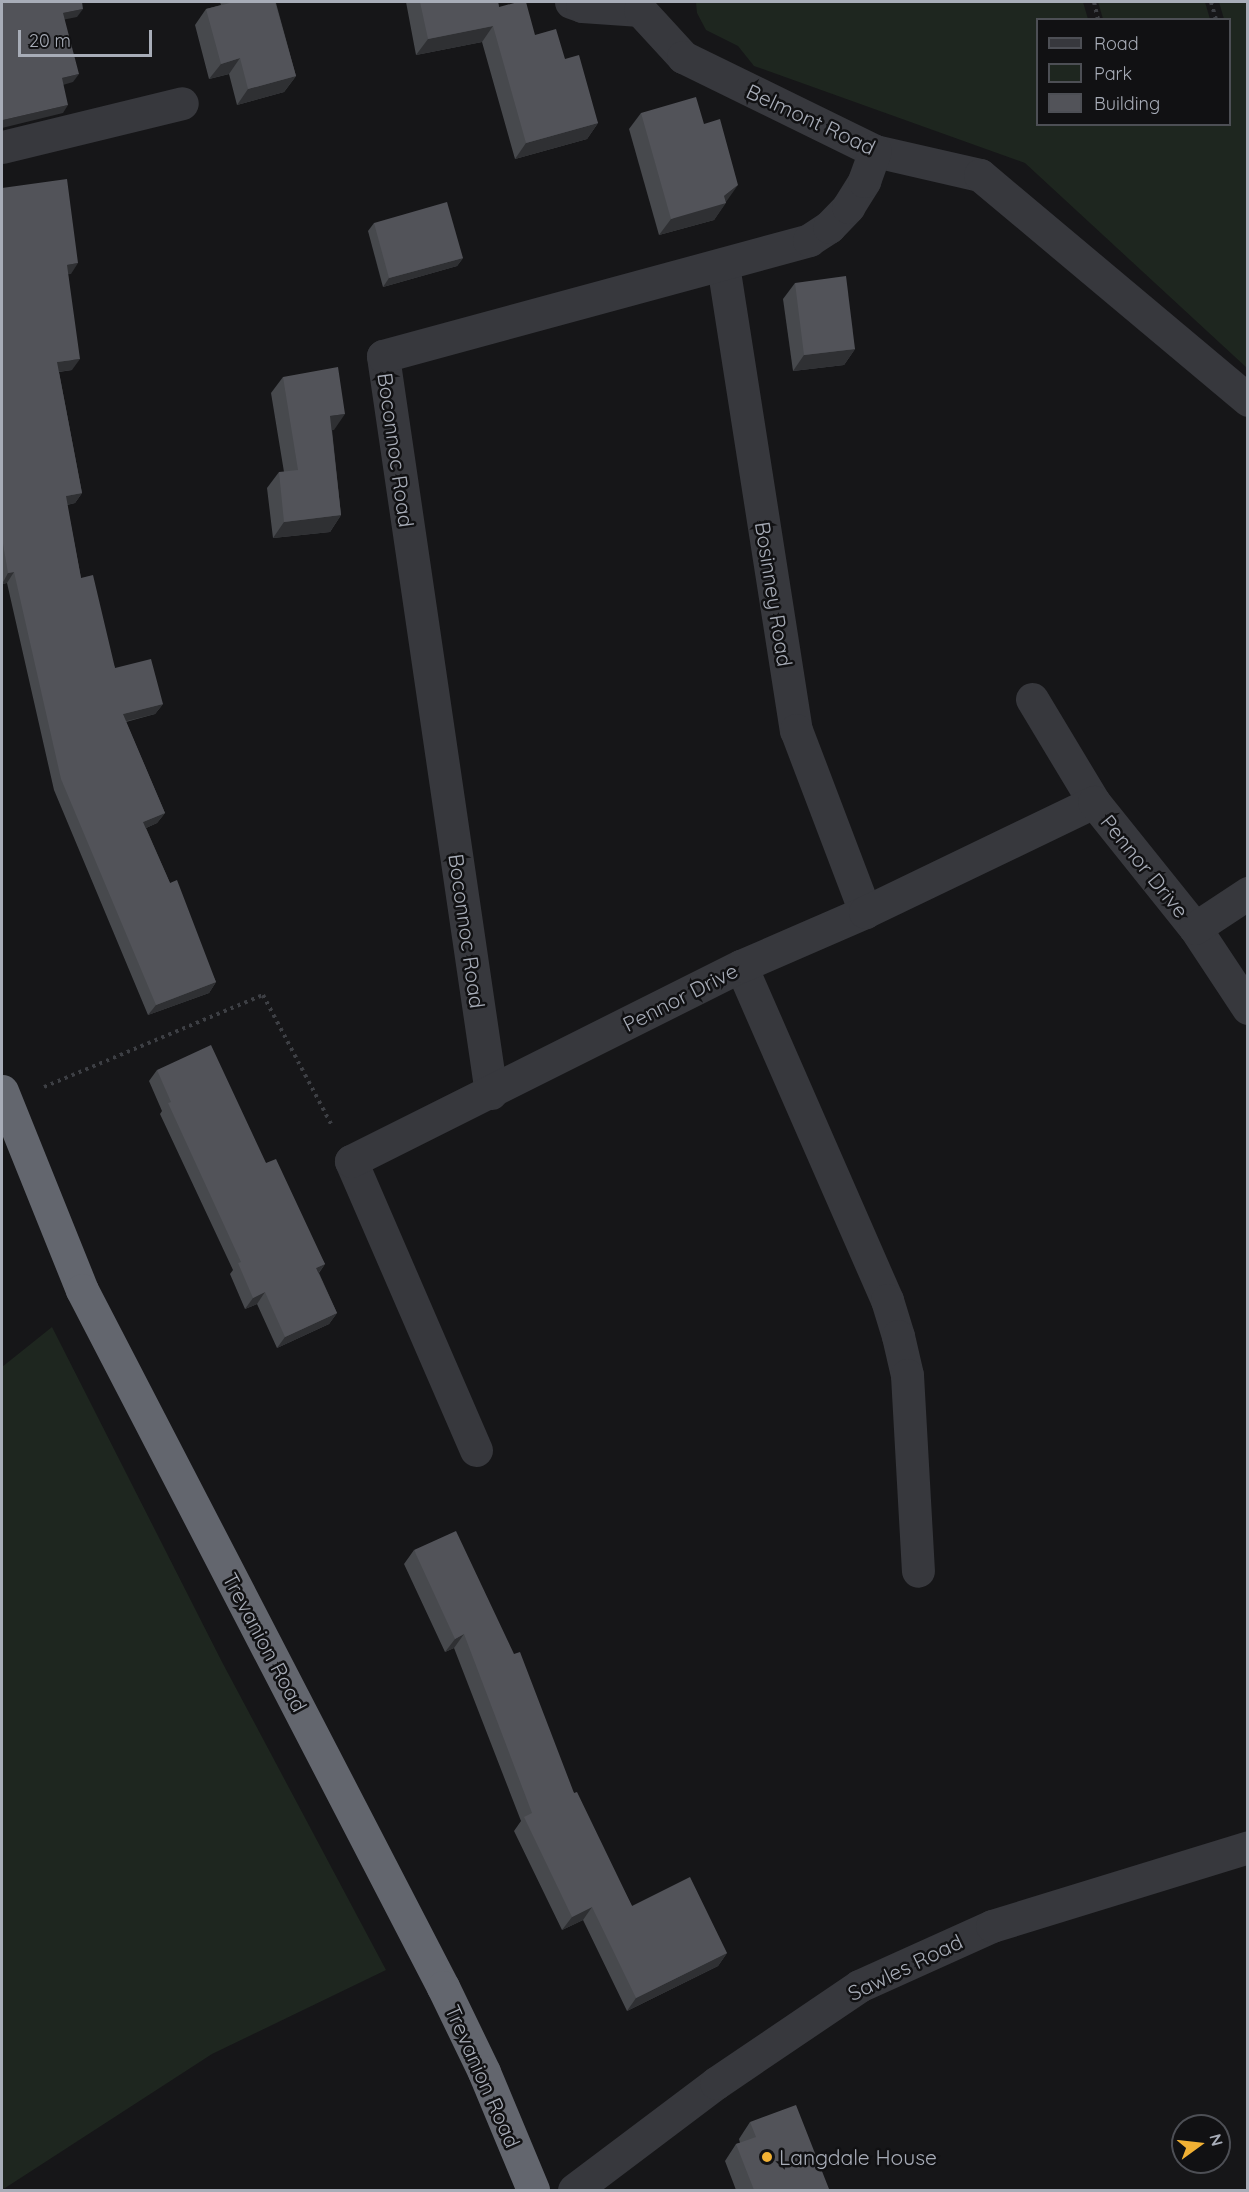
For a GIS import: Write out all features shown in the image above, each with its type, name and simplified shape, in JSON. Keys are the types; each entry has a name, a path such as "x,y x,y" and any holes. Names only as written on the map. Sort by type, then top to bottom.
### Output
{"highway":[{"name":"Trevanion Road","path":"4,1097 82,1290 443,1987 484,2072 533,2190"}],"street":[{"name":"Belmont Road","path":"571,2 582,6 641,6 683,57 875,151 980,175 1248,400"},
{"path":"2,147 182,103"},
{"name":"Boconnoc Road","path":"491,1093 383,356 723,266 809,240 829,227 864,181 875,151"},
{"name":"Bosinney Road","path":"723,266 796,730 864,912"},
{"path":"1032,699 1094,802"},
{"name":"Pennor Drive","path":"351,1161 741,966 864,912 1094,802 1194,928 1248,893"},
{"path":"1194,928 1248,1008"},
{"path":"741,966 887,1300 898,1336 907,1375 918,1571"},
{"path":"351,1161 476,1450"},
{"name":"Sawles Road","path":"574,2190 716,2083 859,1986 992,1926 1248,1847"}],"path":[{"path":"1094,2 1098,18"},
{"path":"1211,2 1215,18"},
{"path":"4,1097 262,995 351,1161"}],"green space":[{"path":"696,2 1083,2 1088,18 1036,18 1036,126 1231,126 1231,18 1224,18 1219,2 1247,2 1247,368 1025,163 754,66 738,46 706,30 697,13"},
{"path":"1098,2 1205,2 1210,18 1103,18"},
{"path":"52,1327 222,1662 386,1970 212,2054 2,2190 2,1367"}],"building":[{"path":"2,2 82,2 83,9 63,13 79,74 62,78 68,105 2,122"},
{"path":"234,2 275,2 296,76 248,89 240,58 221,64 206,9"},
{"path":"420,2 498,2 499,7 526,2 535,35 556,29 565,59 579,55 598,123 526,143 493,26 428,39"},
{"path":"696,97 704,124 720,119 738,185 724,196 726,203 671,219 641,113"},
{"path":"67,179 78,263 67,265 80,359 57,362 82,493 66,496 81,578 93,575 115,668 151,659 163,704 123,714 165,813 143,822 170,883 177,880 216,982 156,1005 61,779 14,572 8,573 2,538 2,188"},
{"path":"447,202 463,258 389,278 374,223"},
{"path":"846,276 855,349 804,355 795,283"},
{"path":"338,367 345,414 330,416 341,515 284,522 279,472 298,470 283,377"},
{"path":"211,1045 266,1163 276,1159 325,1264 316,1268 337,1313 285,1337 265,1292 253,1298 238,1263 241,1262 168,1103 171,1102 157,1070"},
{"path":"456,1531 514,1654 520,1652 574,1793 577,1792 632,1906 690,1877 727,1953 636,1998 592,1907 572,1917 524,1817 532,1813 464,1634 455,1639 414,1550"},
{"name":"Langdale House","path":"796,2105 829,2189 754,2190 736,2144 756,2137 750,2122"}],"place":[{"name":"Langdale House","path":"767,2157"}]}
